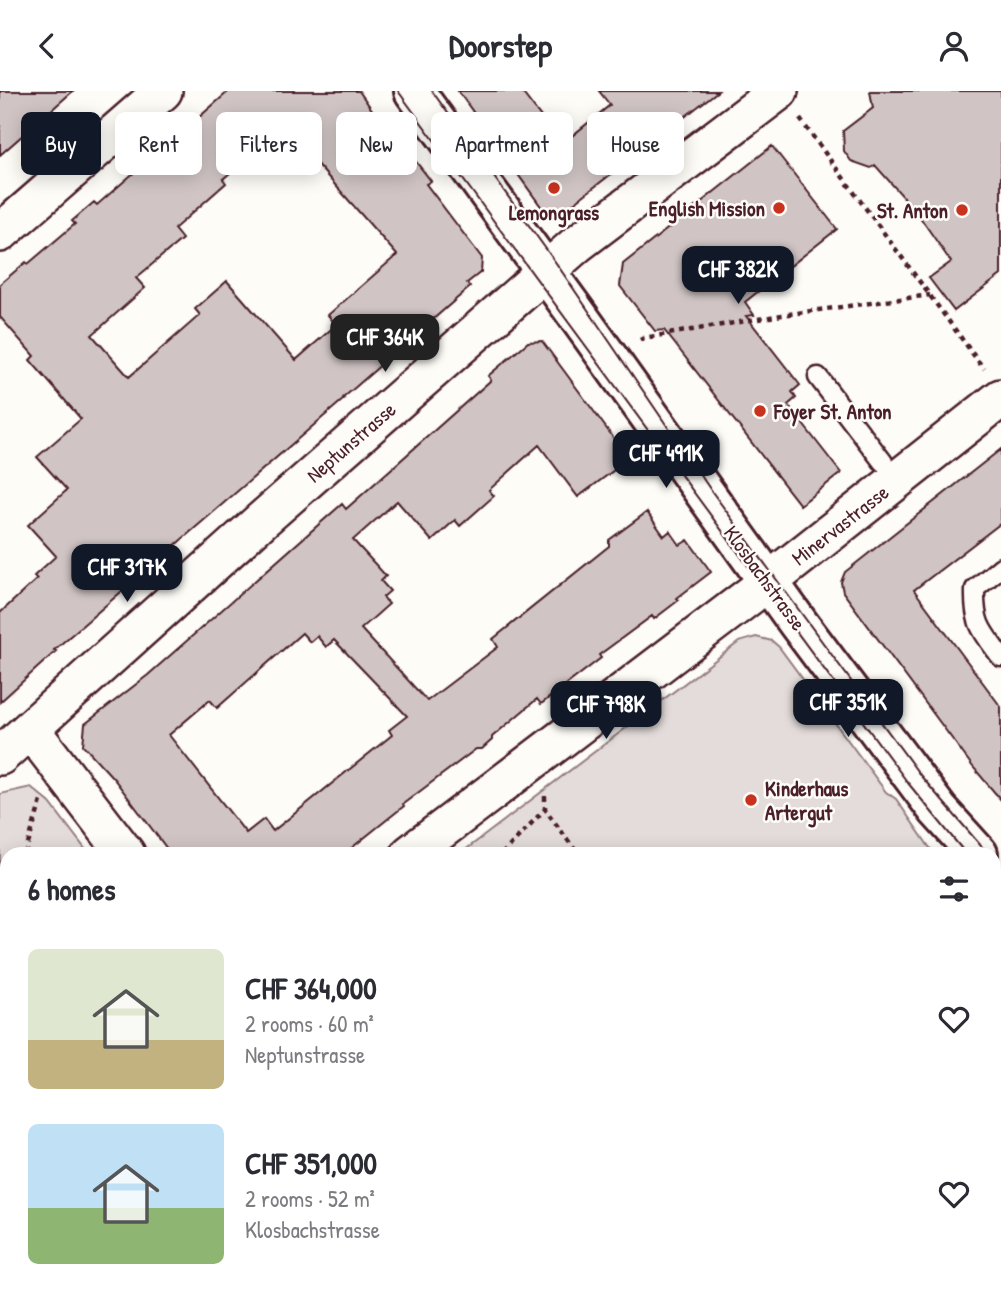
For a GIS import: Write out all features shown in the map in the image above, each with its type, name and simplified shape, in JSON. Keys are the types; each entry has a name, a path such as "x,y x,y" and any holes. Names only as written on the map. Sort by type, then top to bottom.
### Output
{"street":[{"path":"0,233 163,91"},
{"name":"Klosbachstrasse","path":"414,91 768,582 925,793 972,847"},
{"name":"Neptunstrasse","path":"0,756 262,520 577,244 786,100"},
{"name":"Minervastrasse","path":"419,847 768,582 996,388"},
{"path":"30,730 121,847"}],"lane":[{"path":"818,377 883,462"},
{"path":"1001,567 975,589 974,612 983,633 1001,657"}],"path":[{"path":"786,100 996,388"},
{"path":"644,338 782,315 930,295"},
{"path":"27,847 43,796"},
{"path":"509,847 545,809 574,847"}],"shaded area":[{"path":"756,637 772,641 779,647 886,792 896,799 929,847 469,847 739,642"},
{"path":"31,787 50,803 84,847 0,847 0,794"}],"building":[{"path":"0,91 73,91 49,112 21,112 21,137 0,155"},
{"path":"229,91 359,91 374,112 336,112 336,175 417,175 417,163 431,181 426,184 482,258 481,272 467,283 470,287 54,650 56,651 0,702 0,613 37,579 34,576 56,556 28,525 67,490 37,457 81,419 30,360 34,356 0,317 0,284 75,224 72,221 94,202 97,205 131,175 202,175 202,115","holes":["216,112 322,112 322,170 397,255 328,315 336,325 296,360 227,281 195,309 200,315 129,377 92,335 145,288 136,278 182,239 174,229 226,183 223,179 228,175 216,175"]},
{"path":"458,91 521,91 537,112 473,112"},
{"path":"599,91 718,91 684,117 684,112 601,112 610,105"},
{"name":"St. Anton","path":"870,91 1001,91 1001,275 954,311 929,278 951,262 915,210 875,165 871,168 851,161 844,151 843,131 873,108"},
{"path":"587,124 587,175 610,175 561,213 545,212 518,175 573,175 573,135"},
{"path":"772,146 837,229 745,302 754,315 746,316 800,385 792,392 796,398 788,405 841,473 800,505 664,330 655,331 620,286 623,264"},
{"path":"542,341 629,459 578,497 539,445 489,490 494,496 460,526 455,520 432,541 397,501 353,540 386,576 381,581 390,591 383,597 389,604 361,629 427,701 498,647 493,639 609,546 609,540 647,512 664,536 670,531 680,545 688,540 711,572 654,619 652,616 599,655 601,658 541,704 537,699 492,737 482,749 476,749 403,804 404,806 353,847 166,847 114,779 83,745 85,724 148,675 342,504 346,509 491,380 488,376 528,342","holes":["302,633 310,642 317,636 326,647 334,640 407,716 389,730 392,735 273,831 264,819 246,833 169,735 210,700 217,708"]},
{"path":"1001,449 1001,523 914,590 1001,707 1001,800 973,767 843,592 841,582 845,572"}],"tram line":[{"path":"398,91 908,783 960,847"},
{"path":"432,91 556,263 710,489 920,775 982,847"}],"place":[{"name":"Lemongrass","path":"554,188"},
{"name":"English Mission","path":"779,208"},
{"name":"St. Anton","path":"962,210"},
{"name":"Foyer St. Anton","path":"760,411"},
{"name":"Kinderhaus Artergut","path":"751,800"}]}
